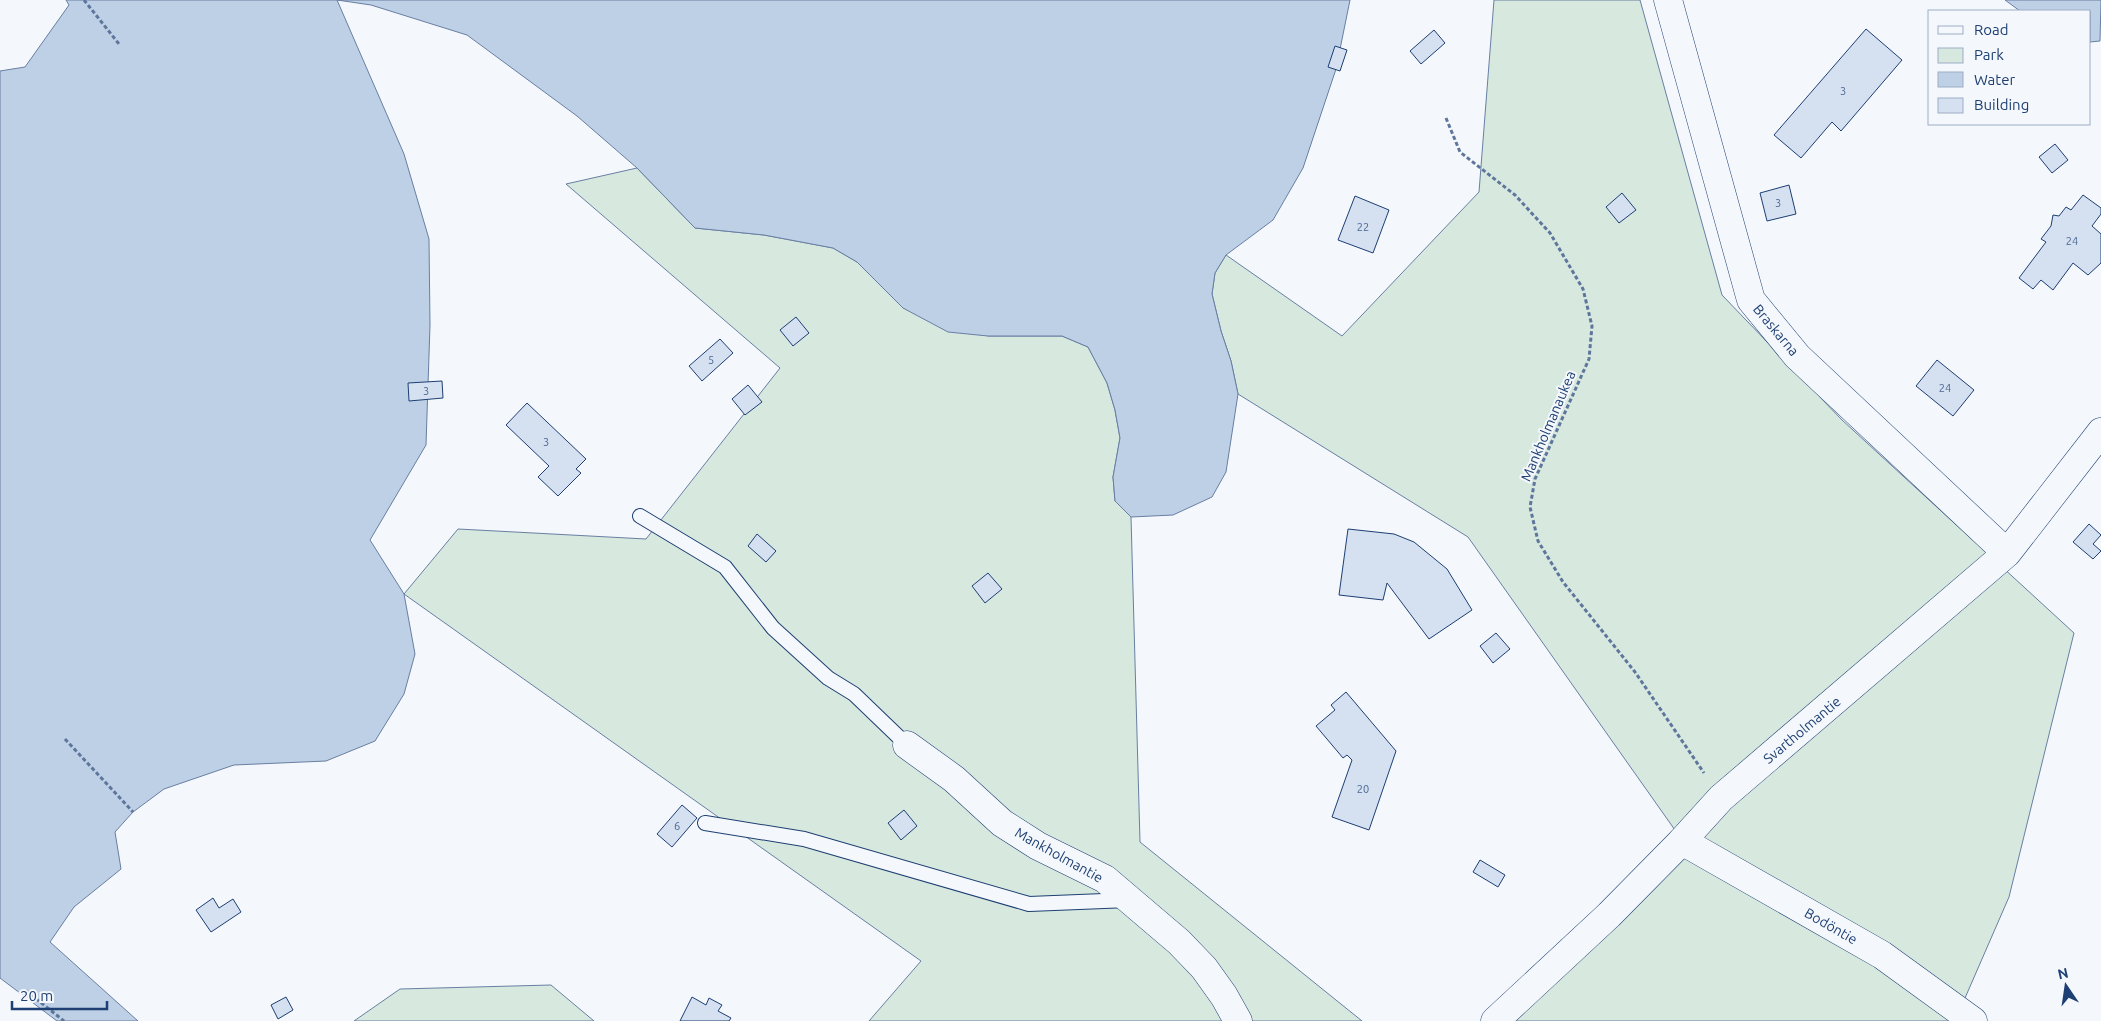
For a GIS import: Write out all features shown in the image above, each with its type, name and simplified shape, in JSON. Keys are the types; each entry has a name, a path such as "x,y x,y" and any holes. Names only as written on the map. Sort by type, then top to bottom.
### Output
{"street":[{"name":"Braskarna","path":"1668,0 1751,300 1797,356 2007,553"},
{"name":"Svartholmantie","path":"1495,1021 1609,915 1721,798 2007,553 2101,432"},
{"name":"Mankholmantie","path":"907,745 954,778 1002,823 1038,846 1105,879 1179,942 1204,968 1224,996 1238,1021"},
{"name":"Bodöntie","path":"1682,840 1882,956 1973,1021"}],"lane":[{"path":"640,516 725,566 773,628 828,678 854,694 907,745"},
{"path":"705,823 804,839 1029,904 1130,900"}],"path":[{"path":"84,0 119,44"},
{"name":"Mankholmanaukea","path":"1446,118 1460,152 1515,194 1550,233 1583,288 1592,326 1589,359 1535,479 1530,507 1538,541 1563,582 1635,672 1721,798"},
{"path":"64,739 133,812"},
{"path":"21,994 25,990 64,1021"}],"green space":[{"path":"1494,0 1640,0 1722,295 1842,420 2074,633 2009,897 1955,1021 1494,1021 1682,840 1468,537 1238,394 1231,361 1212,294 1215,273 1226,255 1342,336 1479,192"},
{"path":"637,168 695,228 764,235 833,248 857,262 903,308 988,336 1062,336 1088,347 1107,383 1115,410 1120,438 1113,477 1115,501 1131,517 1140,842 1362,1021 869,1021 921,961 404,594 458,529 646,539 780,368 566,184"},
{"path":"551,985 594,1021 354,1021 400,989"}],"water":[{"path":"66,0 337,0 404,154 429,239 430,325 426,445 370,540 404,594 415,654 404,694 375,741 326,761 234,765 164,789 133,812 115,832 121,869 74,907 50,942 138,1021 57,1021 0,978 0,71 25,67 69,5"},
{"path":"337,0 1350,0 1336,69 1303,168 1273,220 1226,255 1215,273 1212,294 1231,361 1238,394 1226,472 1212,497 1173,515 1131,517 1115,501 1113,477 1120,438 1115,410 1107,383 1088,347 1062,336 988,336 948,332 903,308 857,262 833,248 764,235 695,228 637,168 577,116 467,35 371,5"},
{"path":"2005,0 2101,0 2100,41 2091,42 2091,10 2019,10"}],"building":[{"path":"1866,29 1902,60 1841,131 1832,122 1801,158 1774,135"},
{"path":"1434,30 1445,43 1421,64 1410,51"},
{"path":"1335,46 1347,50 1340,71 1328,67"},
{"path":"2055,144 2068,160 2052,173 2039,157"},
{"path":"1789,185 1796,214 1767,221 1760,193"},
{"path":"1622,193 1636,210 1619,223 1606,207"},
{"path":"2083,195 2101,208 2101,214 2092,226 2101,234 2101,263 2088,275 2073,263 2053,290 2041,280 2033,289 2019,278 2046,242 2041,239 2051,226 2053,215 2059,216 2066,207 2071,210"},
{"path":"1355,196 1389,210 1373,253 1338,240"},
{"path":"796,317 809,333 793,346 780,330"},
{"path":"720,339 733,353 702,381 689,366"},
{"path":"1937,360 1974,390 1953,416 1916,386"},
{"path":"442,381 443,398 409,401 408,383"},
{"path":"748,385 762,402 745,415 732,399"},
{"path":"527,403 586,459 576,469 581,473 558,496 538,477 549,466 506,425"},
{"path":"2089,524 2101,535 2093,544 2101,551 2093,559 2073,542"},
{"path":"1348,529 1394,534 1414,542 1447,569 1472,610 1429,639 1387,583 1383,600 1339,595"},
{"path":"757,534 776,551 766,562 748,546"},
{"path":"988,573 1002,589 985,603 972,586"},
{"path":"1496,633 1510,649 1493,663 1480,646"},
{"path":"1346,692 1396,751 1369,830 1332,817 1352,760 1347,755 1343,758 1316,726 1335,710 1331,705"},
{"path":"682,805 697,818 672,847 657,834"},
{"path":"904,810 917,826 901,840 888,823"},
{"path":"1480,860 1505,875 1498,887 1473,872"},
{"path":"213,898 219,908 233,899 241,912 211,932 196,910"},
{"path":"286,997 293,1010 278,1019 271,1005"},
{"path":"692,997 706,1005 709,998 722,1005 718,1011 731,1018 729,1021 680,1021"}]}
